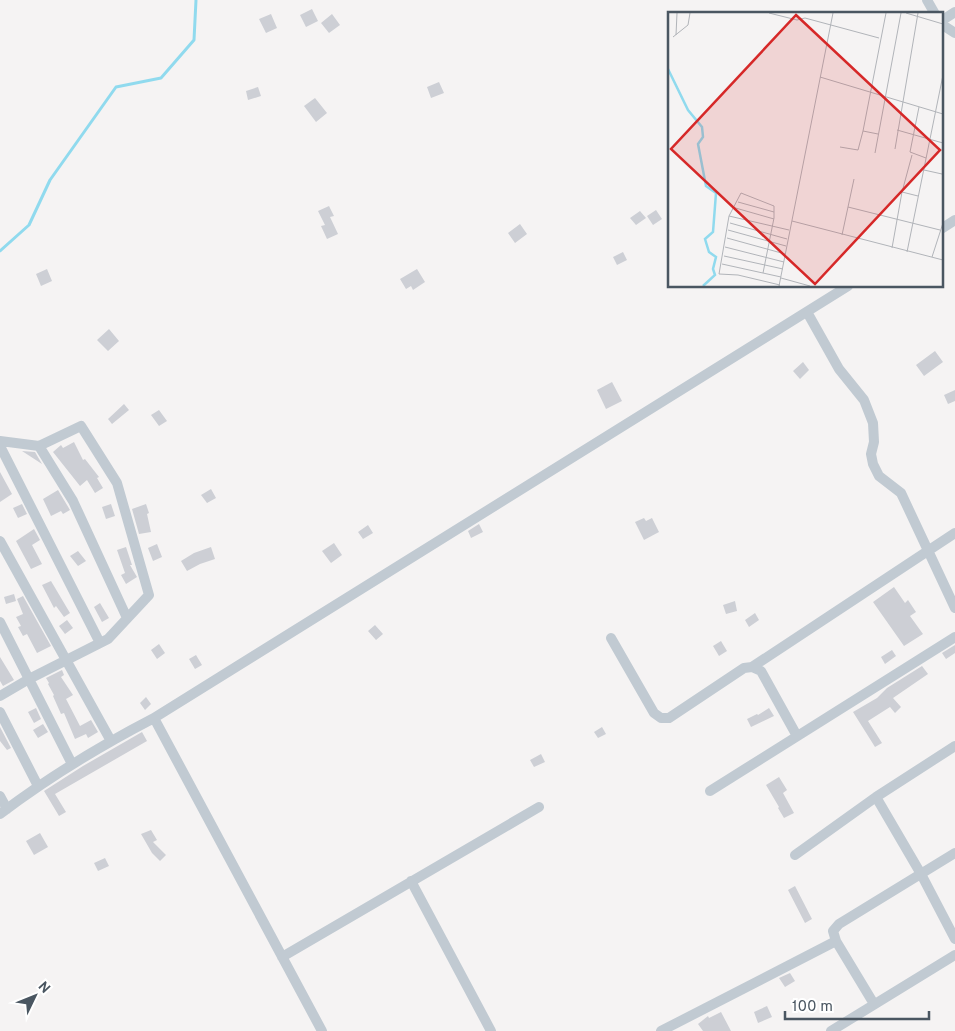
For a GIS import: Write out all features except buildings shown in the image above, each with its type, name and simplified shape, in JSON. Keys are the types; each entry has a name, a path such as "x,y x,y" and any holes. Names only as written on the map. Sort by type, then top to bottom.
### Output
{"street":[{"path":"927,0 934,12"},
{"path":"942,21 955,12"},
{"path":"942,23 955,33"},
{"path":"942,228 955,220"},
{"path":"0,796 3,811 110,740 154,718 845,288"},
{"path":"807,312 839,369 864,400 873,424 874,442 871,454 873,464 879,476 901,493 955,608"},
{"path":"0,441 39,446 81,426 117,483 149,595 108,639 0,696"},
{"path":"0,446 100,643"},
{"path":"39,446 73,501 127,618"},
{"path":"611,638 654,713 661,718 669,718 955,533"},
{"path":"0,541 67,659 110,740"},
{"path":"0,622 72,764"},
{"path":"710,791 955,637"},
{"path":"752,666 761,671 797,736"},
{"path":"0,712 38,786"},
{"path":"154,718 322,1031"},
{"path":"795,855 876,797 955,746"},
{"path":"876,797 921,874 955,939"},
{"path":"282,957 539,807"},
{"path":"874,1004 836,942 833,931 839,924 955,853"},
{"path":"411,882 491,1031"},
{"path":"661,1031 836,942"},
{"path":"831,1031 955,955"}],"waterway":[{"path":"0,251 29,225 50,180 116,87 161,78 194,40 196,0"}]}
